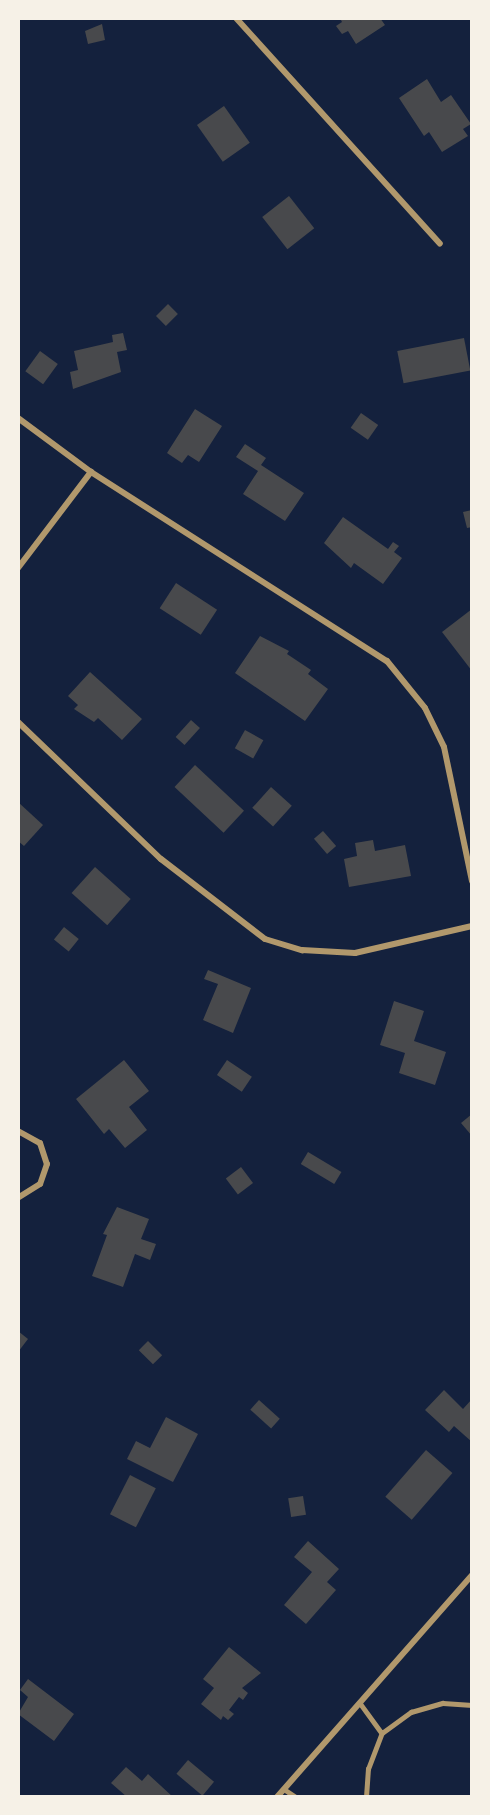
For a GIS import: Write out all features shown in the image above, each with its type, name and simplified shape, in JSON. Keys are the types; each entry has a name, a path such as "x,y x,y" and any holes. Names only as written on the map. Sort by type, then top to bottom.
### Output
{"street":[{"path":"236,18 440,244"},
{"path":"18,418 91,472 387,661 425,708 444,747 472,881"},
{"path":"18,568 91,472"},
{"path":"18,722 161,859 265,939 302,950 355,953 472,926"},
{"path":"18,1131 40,1143 47,1164 40,1184 18,1198"},
{"path":"277,1797 472,1575"}],"lane":[{"path":"360,1703 382,1733"},
{"path":"366,1797 368,1769 382,1733 411,1713 443,1703 472,1705"},
{"path":"284,1789 296,1797"}],"building":[{"path":"340,18 380,18 385,25 356,44 348,31 342,34 336,26 342,22"},
{"path":"102,24 105,40 88,44 85,31"},
{"path":"427,79 441,102 451,95 471,124 463,129 468,136 442,152 429,132 424,136 399,98"},
{"path":"224,106 250,143 223,162 197,125"},
{"path":"289,196 314,228 287,249 262,217"},
{"path":"168,304 178,314 166,326 156,316"},
{"path":"123,333 127,350 117,352 121,372 73,389 70,372 78,370 74,351 113,342 112,335"},
{"path":"464,338 470,370 404,383 397,351"},
{"path":"40,351 58,364 43,384 25,371"},
{"path":"195,409 222,426 199,462 188,455 182,463 167,453"},
{"path":"361,413 378,425 368,440 351,428"},
{"path":"245,444 266,458 261,465 304,493 285,521 243,494 258,471 236,457"},
{"path":"472,510 472,527 467,528 463,512"},
{"path":"343,517 388,549 393,542 399,546 394,552 402,558 383,584 354,563 351,568 324,543"},
{"path":"176,583 217,610 201,635 160,608"},
{"path":"472,609 472,671 442,632"},
{"path":"260,636 289,651 287,654 311,670 308,674 328,689 305,721 235,673"},
{"path":"90,672 142,719 122,740 98,718 94,722 74,709 78,705 68,696"},
{"path":"191,720 200,728 185,745 176,737"},
{"path":"245,730 263,740 253,759 235,748"},
{"path":"195,765 244,811 224,833 175,787"},
{"path":"271,787 292,806 273,827 252,808"},
{"path":"18,802 43,825 24,846 18,841"},
{"path":"323,831 336,846 327,854 314,839"},
{"path":"373,840 375,851 405,845 411,876 349,887 344,859 357,856 355,843"},
{"path":"95,867 131,899 107,925 72,893"},
{"path":"64,927 79,939 69,951 54,939"},
{"path":"208,970 251,988 233,1033 203,1020 218,984 204,979"},
{"path":"394,1001 424,1011 414,1041 446,1052 435,1085 399,1073 405,1053 380,1045"},
{"path":"124,1060 149,1091 129,1107 147,1130 125,1148 109,1129 104,1134 76,1099"},
{"path":"227,1060 252,1077 242,1092 217,1075"},
{"path":"472,1114 472,1136 461,1123"},
{"path":"308,1152 341,1172 334,1184 301,1164"},
{"path":"241,1167 253,1183 238,1194 226,1178"},
{"path":"117,1207 149,1219 141,1239 156,1244 150,1260 135,1254 123,1287 92,1276 107,1235 103,1234"},
{"path":"18,1331 28,1339 18,1352"},
{"path":"148,1341 162,1355 153,1364 139,1350"},
{"path":"444,1390 463,1409 472,1399 472,1442 454,1426 449,1432 425,1410"},
{"path":"259,1400 280,1419 271,1428 250,1410"},
{"path":"166,1417 198,1434 173,1482 127,1459 136,1441 150,1448"},
{"path":"426,1450 452,1473 412,1520 385,1497"},
{"path":"130,1475 156,1488 136,1527 110,1514"},
{"path":"303,1496 306,1515 291,1517 288,1498"},
{"path":"308,1541 339,1569 327,1582 336,1590 306,1624 284,1605 312,1572 294,1557"},
{"path":"229,1647 261,1673 242,1688 248,1693 243,1700 239,1697 229,1710 234,1714 228,1720 223,1716 221,1720 201,1704 214,1688 203,1679"},
{"path":"28,1679 74,1714 54,1741 18,1714 28,1697 20,1690"},
{"path":"188,1760 214,1782 202,1796 176,1774"},
{"path":"126,1767 142,1781 148,1774 173,1797 127,1797 111,1783"}]}
